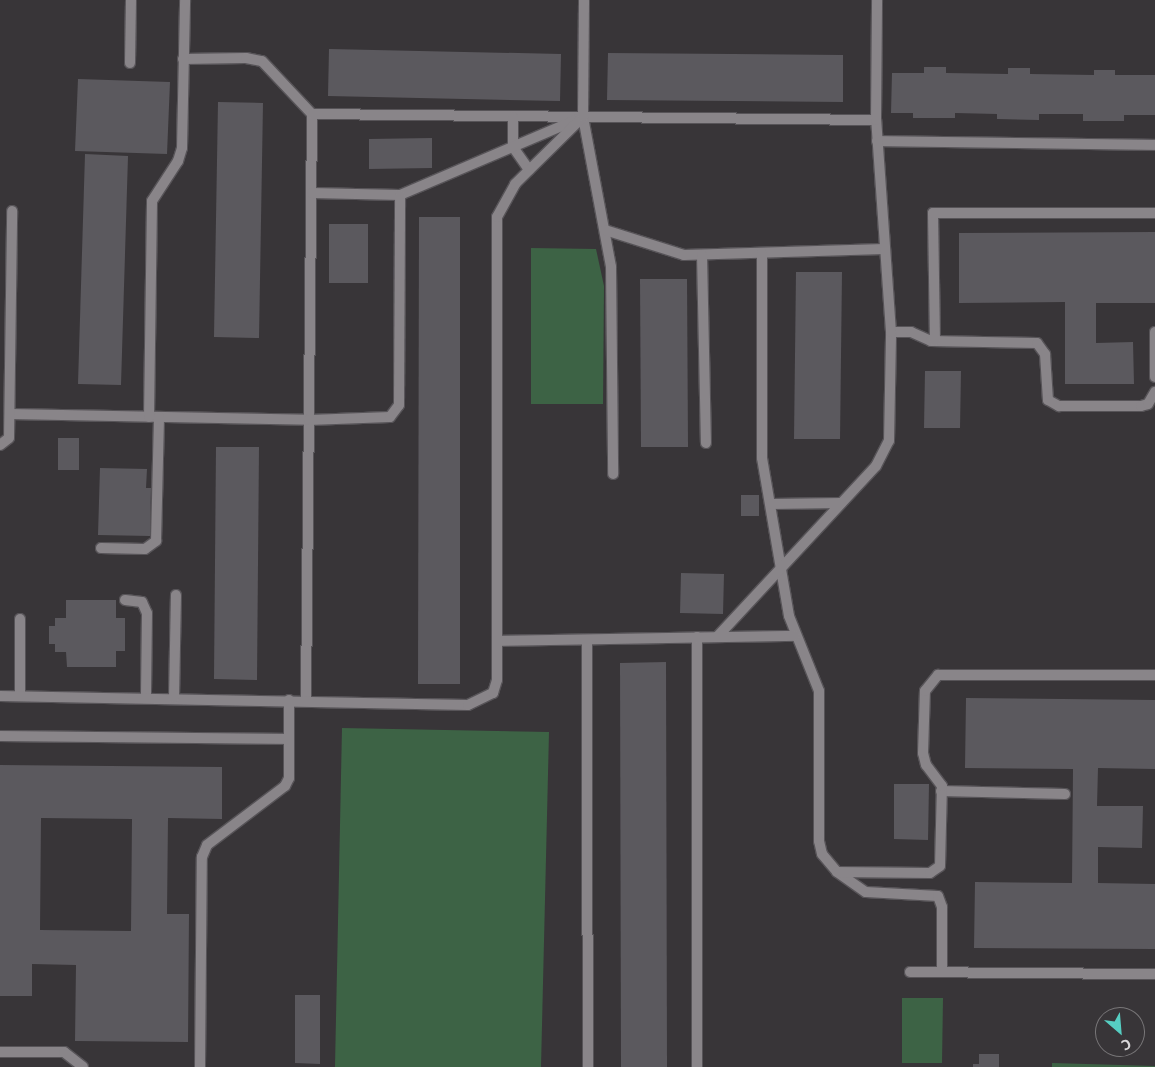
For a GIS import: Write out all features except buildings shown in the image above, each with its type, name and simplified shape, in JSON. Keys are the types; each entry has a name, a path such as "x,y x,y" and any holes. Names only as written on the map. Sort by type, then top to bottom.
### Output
{"lane":[{"path":"130,63 131,0"},
{"path":"101,548 146,549 156,540 152,201 178,161 182,148 184,0"},
{"path":"584,0 583,117 605,230 611,275 613,474"},
{"path":"716,637 876,466 889,441 891,332 876,120 877,0"},
{"path":"183,59 246,58 262,62 312,114 306,700"},
{"path":"312,114 876,120"},
{"path":"513,116 513,147 529,170"},
{"path":"312,193 400,195 583,117"},
{"path":"0,696 468,704 481,701 493,693 497,680 497,217 515,184 583,117"},
{"path":"877,141 1155,144"},
{"path":"10,414 382,420 396,413 399,405 400,195"},
{"path":"0,445 9,438 12,211"},
{"path":"935,341 933,213 1155,214"},
{"path":"605,230 672,254 702,255 884,249"},
{"path":"762,253 762,458 771,504 780,569 795,636 819,691 819,841 827,862 866,892 938,896 942,907 942,972"},
{"path":"702,255 706,442"},
{"path":"891,332 911,332 935,341 1037,342 1045,354 1048,400 1059,406 1141,406 1148,404 1155,392"},
{"path":"1155,332 1155,377"},
{"path":"771,504 841,503"},
{"path":"174,698 176,595"},
{"path":"125,600 142,602 147,612 146,698"},
{"path":"20,619 20,696"},
{"path":"497,641 795,636"},
{"path":"697,637 697,1067"},
{"path":"587,640 588,1067"},
{"path":"838,872 935,872 940,866 940,781 926,765 923,753 924,691 938,675 1155,675"},
{"path":"200,1067 202,857 207,845 285,786 289,778 289,700"},
{"path":"0,736 289,738"},
{"path":"941,791 1065,794"},
{"path":"910,972 1155,974"},
{"path":"0,1052 64,1052 83,1067"}],"green space":[{"path":"531,248 596,249 604,286 603,404 531,404"},
{"path":"342,728 549,732 541,1067 335,1067"},
{"path":"902,998 943,998 942,1063 902,1063"},
{"path":"1052,1063 1155,1066 1155,1067 1052,1067"}]}
